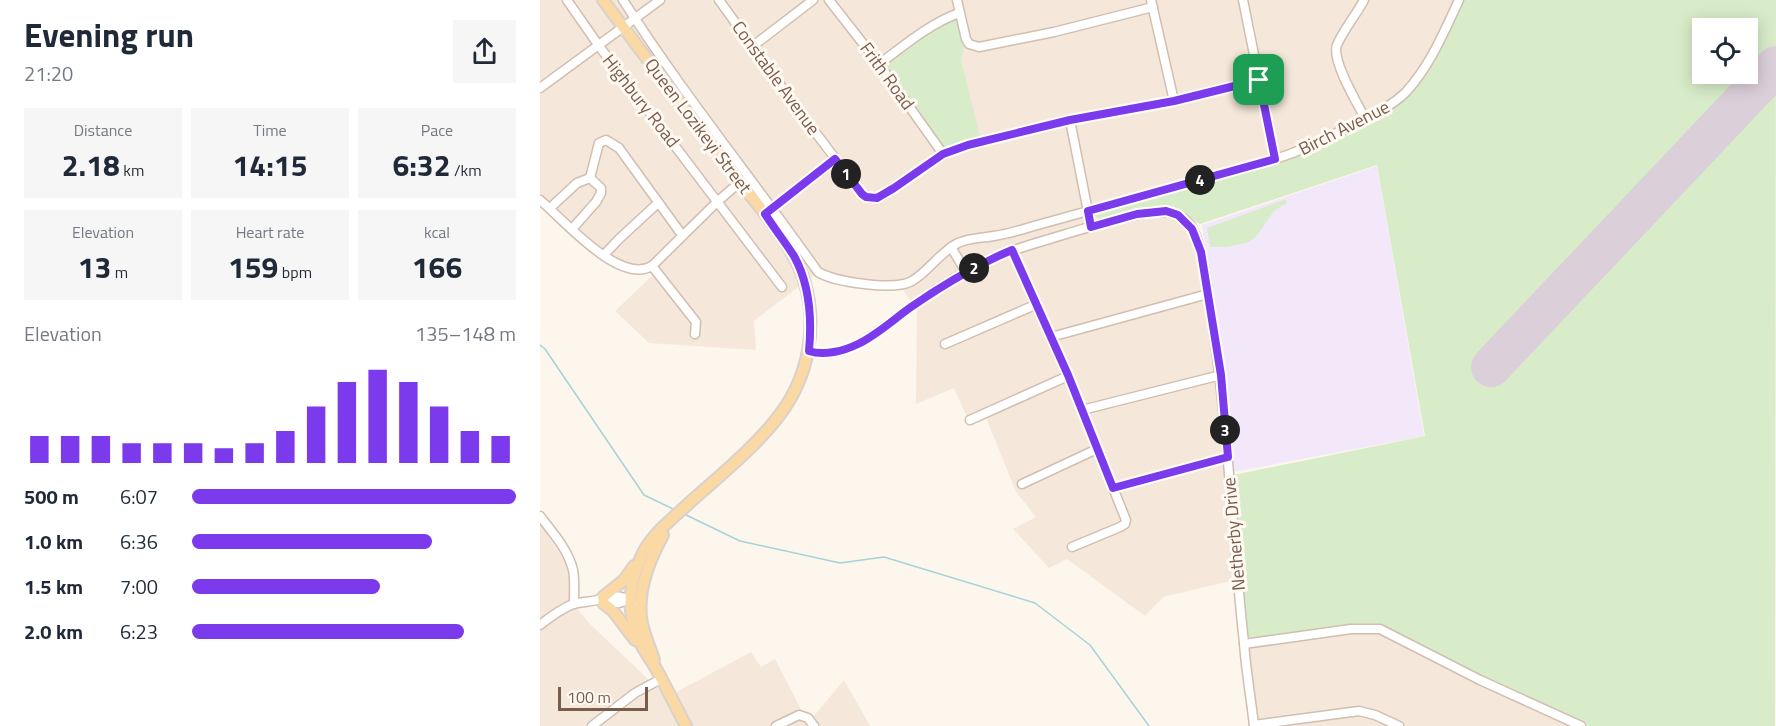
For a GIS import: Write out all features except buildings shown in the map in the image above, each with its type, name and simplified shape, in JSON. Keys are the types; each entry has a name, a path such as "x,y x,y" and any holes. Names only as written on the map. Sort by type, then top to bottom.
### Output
{"main road":[{"name":"Queen Lozikeyi Street","path":"603,0 740,182 769,211 804,281 810,308 809,351 801,376 782,412 749,448 658,533 642,555 636,570 630,600 635,632 642,650 659,675 686,726"},
{"name":"Queen Lozikeyi Street","path":"659,675 642,622 641,595 654,551 670,521"},
{"path":"642,555 624,580 601,600 613,611 642,650"}],"street":[{"name":"Highbury Road","path":"567,0 599,46 782,287"},
{"path":"623,0 769,211 818,272 826,277 888,286 910,282 951,247 966,272"},
{"path":"540,88 660,0"},
{"name":"Constable Avenue","path":"719,0 835,159 866,197 877,198 943,154 968,145 1070,120 1174,101 1259,80"},
{"path":"753,46 813,0"},
{"name":"Frith Road","path":"829,0 879,64 943,154"},
{"path":"957,0 966,39 969,44 979,47 1054,32 1152,4 1174,101"},
{"path":"1243,0 1275,159"},
{"path":"1364,0 1335,50 1337,62 1365,118"},
{"name":"Birch Avenue","path":"951,247 970,239 1003,235 1297,153 1392,104 1412,84 1434,52 1459,0"},
{"path":"879,64 940,20 959,13"},
{"path":"1070,120 1091,227"},
{"path":"590,178 596,148 602,140 606,140 619,148 682,235"},
{"path":"769,211 835,159"},
{"path":"550,208 577,183 590,178"},
{"path":"572,229 601,193 599,184 590,178"},
{"path":"540,200 592,248 630,268 645,270 652,266 740,182"},
{"path":"604,255 658,203"},
{"name":"Netherby Drive","path":"809,351 817,354 827,353 858,344 966,272 1012,250 1137,214 1166,211 1178,215 1189,224 1201,252 1221,375 1244,644 1254,725"},
{"path":"1012,250 1068,375 1126,522 1120,527 1072,547"},
{"path":"652,266 696,322 695,334"},
{"path":"1051,338 1208,294"},
{"path":"945,344 1035,305"},
{"path":"970,420 1068,375"},
{"path":"1082,410 1221,375"},
{"path":"1022,484 1097,449"},
{"path":"1113,488 1228,457"},
{"path":"540,516 569,558 573,571 574,604"},
{"path":"630,600 644,582"},
{"path":"540,625 554,614 574,604 619,596 630,600 642,622"},
{"path":"1244,644 1351,629 1380,629 1480,680 1581,726"},
{"path":"592,726 659,675"},
{"path":"1254,725 1359,711 1399,726"},
{"path":"776,726 799,715 808,718 814,726"}],"shaded area":[{"path":"540,0 1149,0 1172,104 1258,83 1274,158 1191,181 1219,374 1235,580 1163,597 1145,616 1067,559 1049,568 1013,529 1036,517 1016,492 985,415 969,422 954,388 916,404 917,310 899,284 836,278 819,271 754,321 756,350 649,343 615,311 657,271 630,267 592,247 540,199"},
{"path":"1154,0 1457,0 1427,61 1399,97 1317,142 1277,158 1261,78 1175,98"},
{"path":"1377,166 1424,436 1233,472 1224,374 1202,225"},
{"path":"540,523 571,571 572,603 591,625 667,697 751,652 761,667 775,659 808,723 844,680 870,726 540,726"},
{"path":"1351,631 1380,631 1579,726 1256,726 1245,645"}],"green space":[{"path":"1462,0 1776,0 1775,726 1589,726 1388,630 1251,639 1247,635 1233,475 1425,436 1377,165 1200,224 1174,208 1159,206 1107,219 1100,219 1095,216 1095,213 1271,165 1312,150 1396,104 1415,86"},
{"path":"957,19 964,46 961,60 980,136 944,148 886,66 928,33"},
{"path":"1286,199 1287,203 1274,211 1256,237 1247,243 1210,247 1207,228"}],"waterway":[{"path":"540,345 545,349 644,495 675,510"},
{"path":"684,514 740,541 840,563 884,557 1035,603 1090,645 1149,726"}],"runway":[{"path":"1491,367 1776,66"}],"route":[{"path":"1259,80 1275,159 1088,211 1091,227 1137,214 1172,212 1185,220 1196,236 1201,252 1221,375 1228,457 1113,488 1068,375 1012,250 966,272 858,344 827,353 817,354 809,351 810,308 804,281 793,255 765,214 835,159 862,194 866,197 877,198 943,154 968,145 1070,120 1174,101 1259,80"}]}
